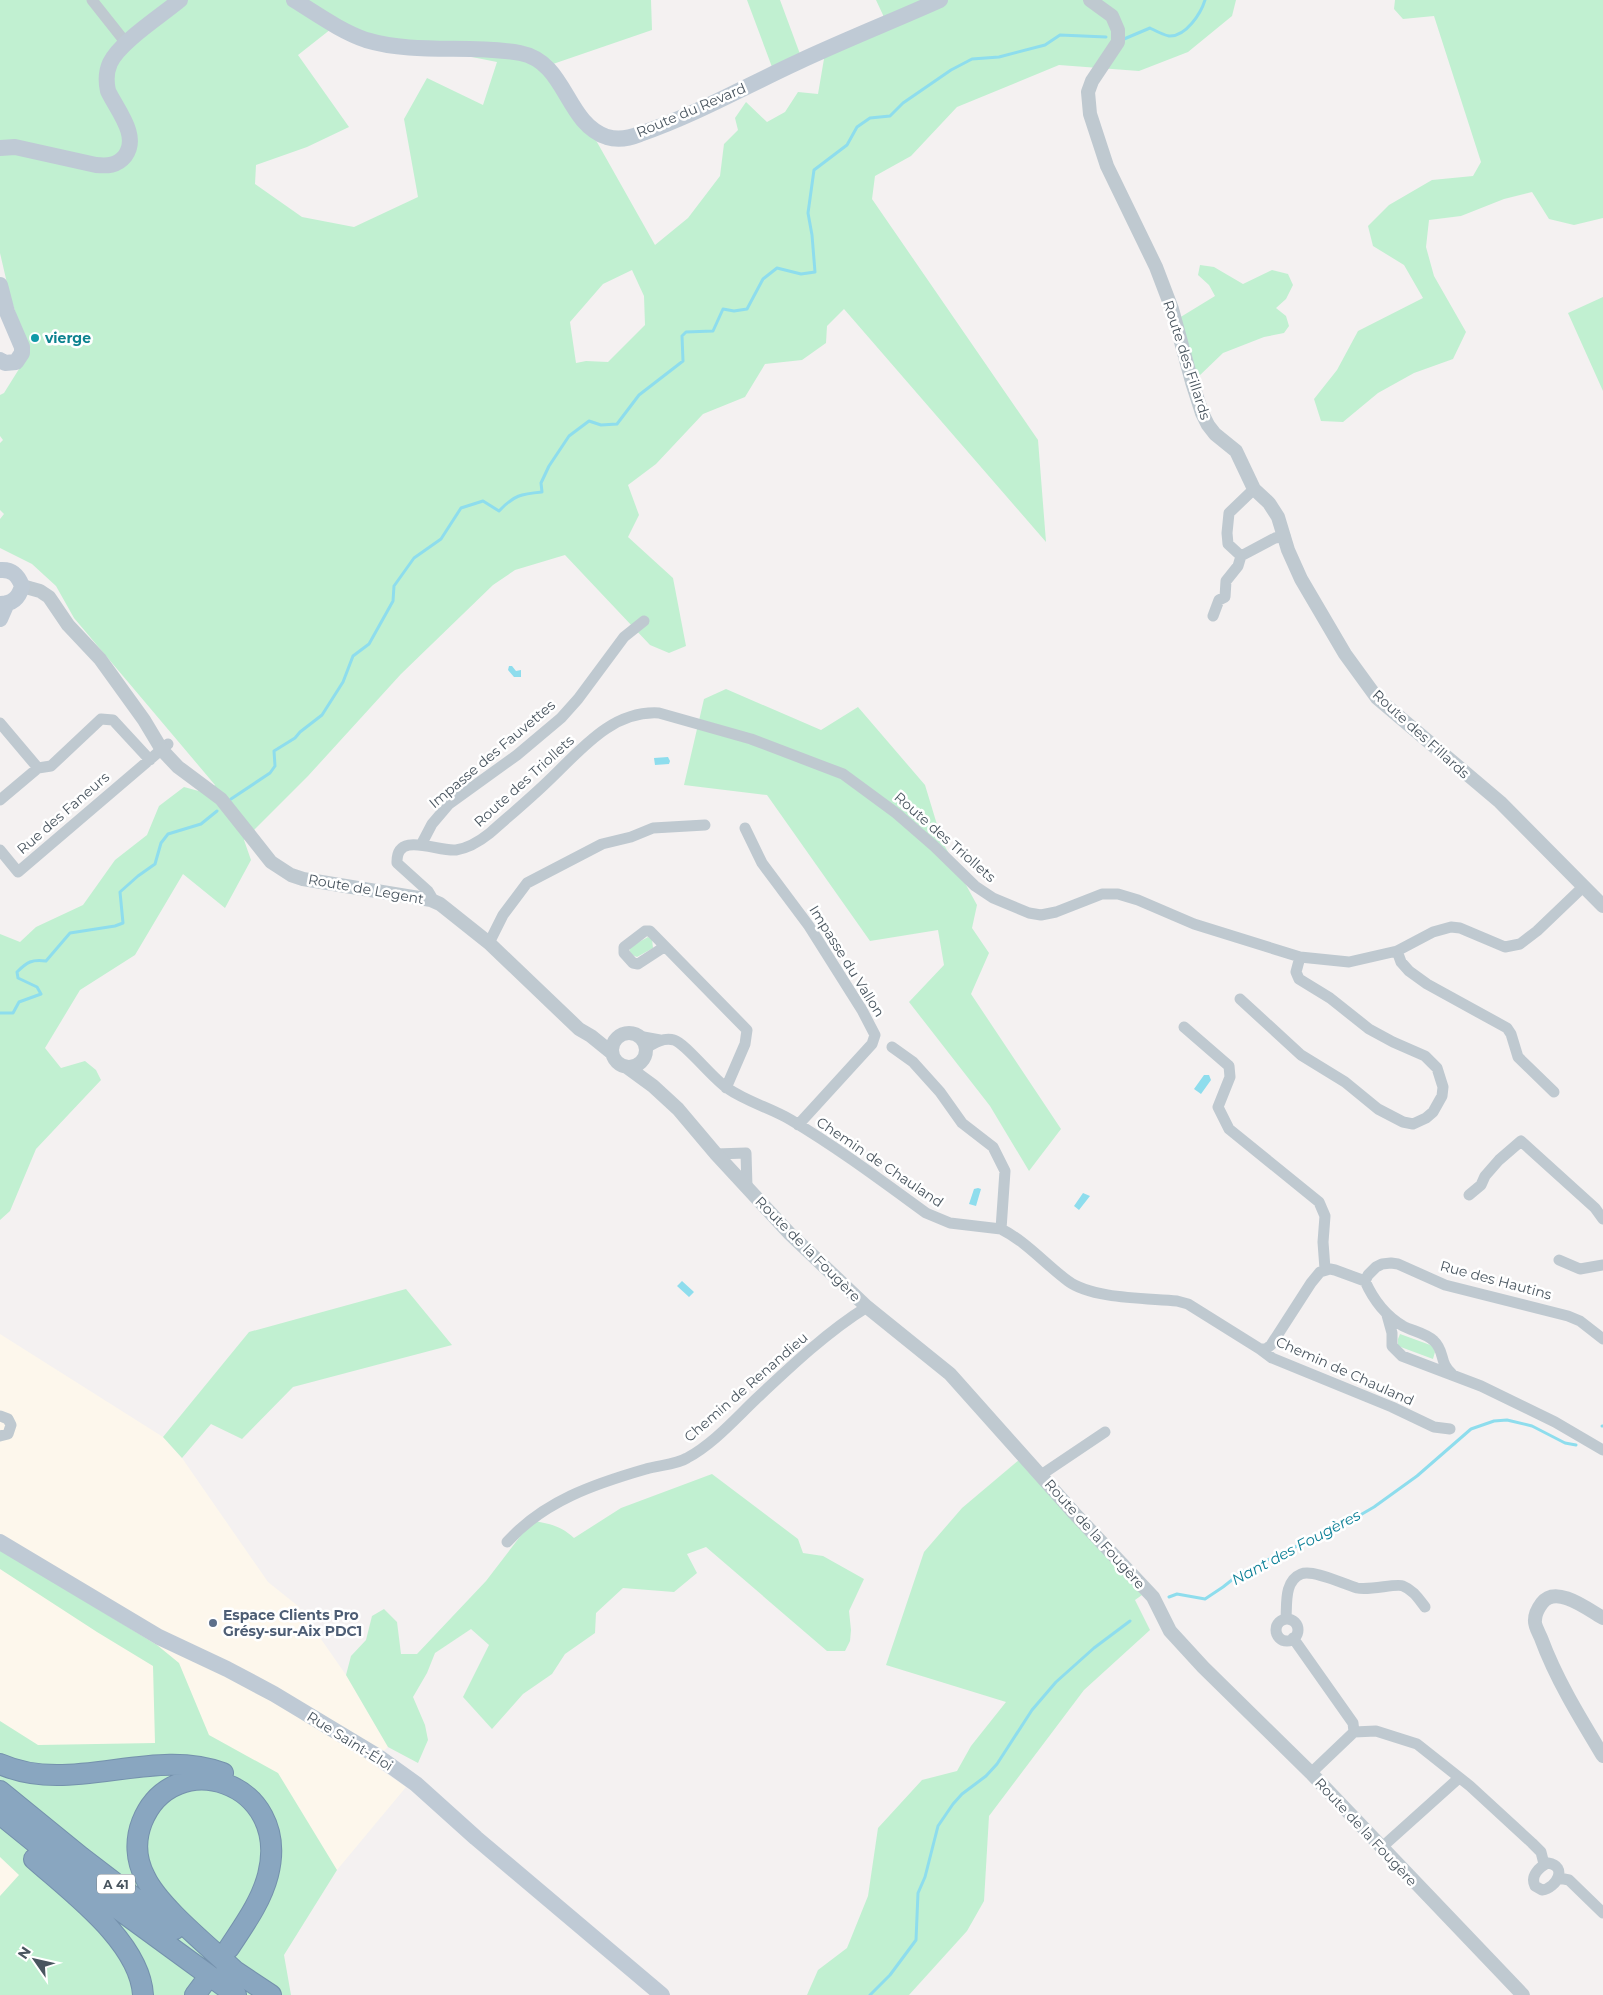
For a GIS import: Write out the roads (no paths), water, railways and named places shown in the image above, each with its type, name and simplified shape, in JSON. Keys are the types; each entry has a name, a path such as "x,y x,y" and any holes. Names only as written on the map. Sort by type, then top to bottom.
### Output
{"highway":[{"path":"0,1764 28,1772 62,1775 153,1765 196,1766 232,1776 251,1788 262,1799 274,1823 278,1844 278,1862 270,1893 254,1922 231,1950 263,1889 270,1864 269,1830 257,1806 240,1791 214,1781 188,1782 172,1788 159,1797 147,1813 138,1837 137,1846 140,1867 161,1901 236,1972"},
{"name":"A 41","path":"0,1792 127,1893 271,1995"},
{"name":"A 41","path":"0,1814 106,1900 236,1995"},
{"path":"0,1826 117,1937 137,1969 143,1995"}],"main road":[{"path":"0,148 15,147 96,165 107,166 120,161 129,149 131,137 108,91 107,74 113,58 126,44 180,0"},
{"name":"Route du Revard","path":"294,0 346,31 380,44 404,47 497,50 531,56 549,68 558,79 579,116 588,125 607,137 617,138 640,134 686,115 800,61 940,0"},
{"path":"0,285 7,312 22,347 22,353 16,362 5,363 0,360"},
{"path":"0,619 12,597 18,577 13,572 2,568"},
{"name":"Rue Saint-Éloi","path":"0,1542 159,1636 266,1690 377,1756 416,1784 476,1838 662,1995"}],"street":[{"path":"92,0 126,44"},
{"name":"Route des Fillards","path":"1090,0 1112,16 1118,30 1118,42 1092,81 1088,92 1090,114 1099,146 1172,309 1202,413 1214,434 1236,451 1254,489 1269,503 1278,517 1288,550 1301,579 1345,654 1377,698 1500,802 1603,906"},
{"path":"1241,556 1228,544 1229,513 1254,489"},
{"path":"1213,616 1220,600 1225,597 1226,581 1238,566 1241,556 1275,538 1285,536"},
{"name":"Route de Legent","path":"12,597 40,591 49,597 68,625 100,659 165,747 192,777 221,799 270,862 290,875 431,900 440,904 489,943 579,1030 591,1036 612,1053"},
{"name":"Impasse des Fauvettes","path":"421,845 432,824 449,804 517,755 561,718 578,699 624,637 644,621"},
{"name":"Route des Triollets","path":"431,900 428,891 397,863 399,852 403,847 410,844 458,850 476,843 543,786 606,728 635,714 659,713 750,739 843,774 896,813 975,886 993,898 1014,908 1041,915 1056,912 1102,894 1118,894 1138,900 1194,924 1300,956 1349,962 1397,951 1433,932 1451,927 1460,928 1505,947 1520,944 1549,920 1583,887"},
{"path":"0,800 38,768 51,766 101,720 113,720 150,760"},
{"path":"0,723 38,768"},
{"name":"Rue des Faneurs","path":"0,850 18,872 165,747"},
{"path":"489,943 503,915 527,883 602,844 631,837 653,828 705,825"},
{"name":"Impasse du Vallon","path":"745,828 762,863 808,926 862,1010 875,1035 872,1044 798,1125"},
{"path":"664,947 747,1030 745,1044 726,1088"},
{"path":"1397,951 1401,962 1408,971 1427,984 1507,1028 1511,1034 1518,1056 1554,1092"},
{"path":"1240,999 1301,1055 1345,1082 1378,1109 1403,1122 1412,1124 1426,1118 1433,1112 1442,1096 1443,1087 1437,1068 1425,1056 1369,1029 1330,998 1299,978 1296,972 1300,956"},
{"path":"1184,1027 1229,1066 1230,1077 1218,1107 1230,1129 1319,1202 1325,1216 1321,1272 1271,1345 1266,1349 1260,1349"},
{"path":"591,1036 619,1036 628,1033 638,1036 644,1054"},
{"path":"619,1036 613,1044 612,1053 617,1063 627,1067 636,1066 644,1054 660,1040"},
{"name":"Chemin de Chauland","path":"638,1036 660,1040 675,1040 712,1077 726,1088 748,1101 790,1119 933,1217 950,1223 1001,1230 1027,1246 1068,1282 1078,1287 1098,1293 1177,1301 1188,1304 1272,1358 1392,1407 1434,1427 1450,1429"},
{"path":"892,1046 913,1062 940,1092 962,1123 993,1147 1005,1171 1001,1230"},
{"name":"Route de la Fougère","path":"644,1054 652,1086"},
{"name":"Route de la Fougère","path":"627,1067 652,1086 685,1116 716,1154 790,1234 867,1307 950,1374 1115,1558 1153,1597 1175,1636 1203,1667 1311,1773 1523,1995"},
{"path":"1469,1195 1481,1186 1484,1176 1499,1160 1521,1141 1595,1208 1603,1218"},
{"path":"716,1154 746,1153 747,1187"},
{"path":"1559,1260 1580,1269 1603,1265"},
{"name":"Rue des Hautins","path":"1365,1281 1371,1271 1382,1264 1398,1264 1445,1285 1568,1316 1580,1321 1603,1339"},
{"path":"1321,1272 1335,1270 1365,1281 1387,1315 1392,1333 1392,1346 1402,1356 1481,1386 1554,1422 1603,1450"},
{"name":"Chemin de Renandieu","path":"507,1542 519,1528 553,1504 598,1483 658,1465 685,1460 713,1440 772,1383 852,1316 867,1307"},
{"path":"1387,1315 1402,1326 1433,1340 1440,1347 1445,1368 1454,1376"},
{"path":"0,1416 8,1419 11,1428 8,1434 0,1436"},
{"path":"1041,1475 1105,1432"},
{"path":"1354,1732 1353,1723 1293,1638 1283,1639 1276,1631 1280,1622 1286,1619 1287,1591 1293,1580 1301,1574 1310,1573 1359,1588 1379,1589 1400,1585 1413,1591 1425,1607"},
{"path":"1603,1618 1579,1603 1561,1596 1552,1596 1544,1600 1534,1621 1548,1657 1603,1756"},
{"path":"1311,1773 1354,1732 1376,1731 1417,1744 1459,1778 1541,1852 1544,1864"},
{"path":"1381,1848 1459,1778"},
{"path":"1551,1863 1560,1870 1558,1878 1546,1890 1535,1886 1533,1879 1534,1874 1544,1864 1551,1863"},
{"path":"1558,1878 1569,1880 1603,1913"}],"water":[{"path":"509,666 512,666 516,671 521,670 521,677 514,677 508,670"},
{"path":"668,757 669,764 655,765 654,758"},
{"path":"1204,1075 1209,1075 1211,1080 1201,1094 1194,1089"},
{"path":"974,1189 981,1189 976,1206 969,1204"},
{"path":"1083,1193 1090,1196 1079,1210 1074,1206"},
{"path":"682,1281 694,1292 689,1297 677,1286"}],"waterway":[{"path":"1124,39 1150,28 1169,36 1181,33 1192,23 1205,0"},
{"path":"231,799 270,773 275,766 274,751 295,738 322,715 343,682 353,656 369,644 393,601 394,586 414,558 441,539 461,508 483,501 499,511 518,496 542,492 541,483 549,466 569,436 589,421 601,425 617,424 639,395 683,361 682,336 686,332 713,331 723,309 734,311 747,309 763,279 777,268 801,274 815,272 808,213 814,170 847,145 857,127 870,118 890,116 903,103 951,70 972,59 999,57 1045,45 1060,35 1106,37"},
{"path":"0,1013 13,1013 19,1002 41,994 37,987 18,978 17,972 33,961 46,961 70,933 123,923 120,892 155,864 161,843 168,834 201,824 217,811"},
{"name":"Nant des Fougères","path":"1169,1597 1177,1594 1205,1599 1242,1572 1350,1521 1374,1507 1417,1476 1471,1429 1494,1421 1507,1420 1532,1426 1565,1443 1576,1445"},
{"name":"Nant des Fougères","path":"870,1995 890,1975 916,1940 918,1893 925,1877 938,1826 953,1804 997,1764 1032,1710 1056,1682 1094,1648 1130,1621"}],"place":[{"name":"vierge","path":"35,338"},
{"name":"Espace Clients Pro Grésy-sur-Aix PDC1","path":"213,1623"}]}
